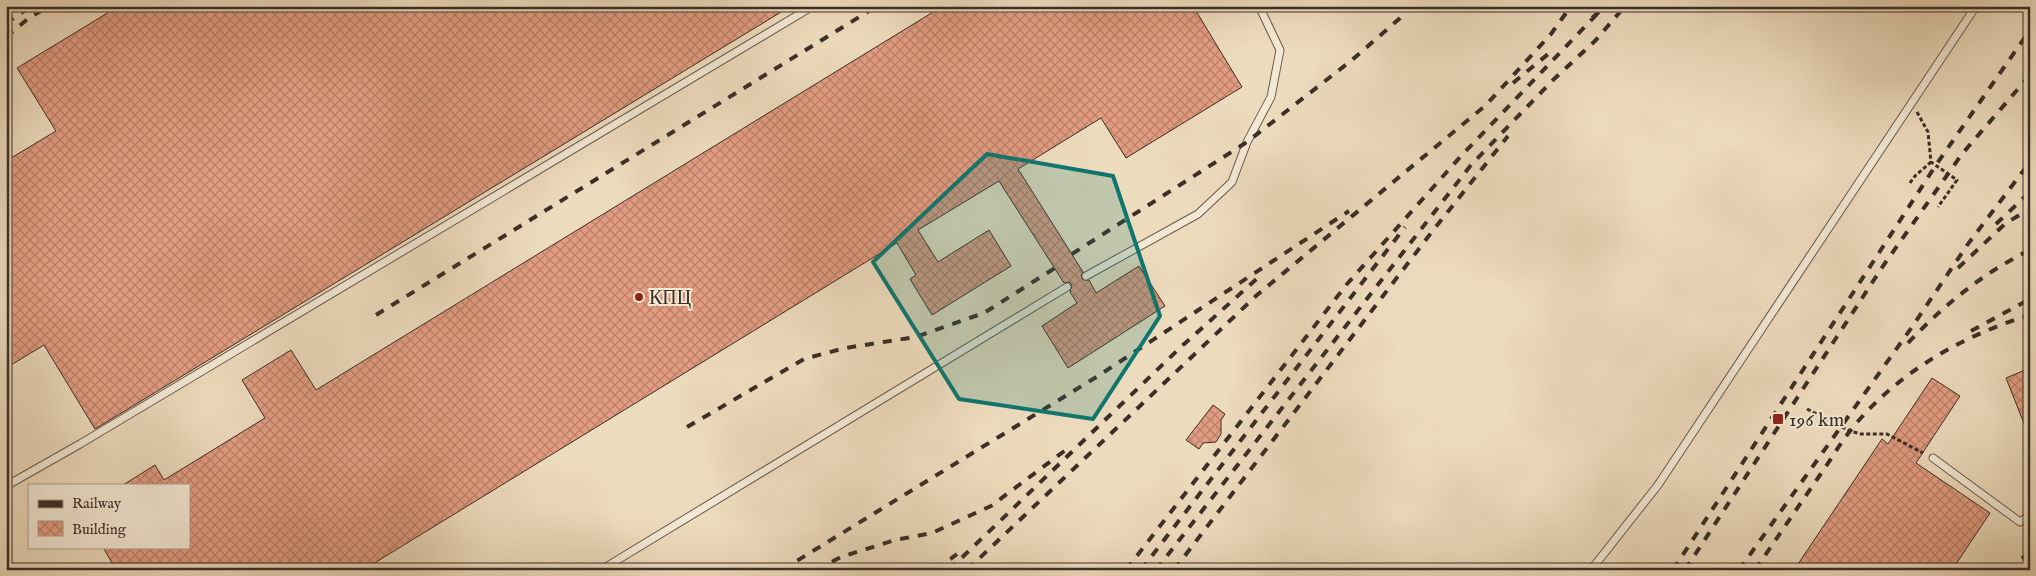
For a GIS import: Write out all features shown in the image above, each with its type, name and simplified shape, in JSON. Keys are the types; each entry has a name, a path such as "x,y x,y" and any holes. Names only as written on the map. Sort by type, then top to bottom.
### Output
{"lane":[{"path":"6,486 88,439 813,6"},
{"path":"1086,276 1198,214 1232,182 1247,142 1271,97 1280,50 1259,6"},
{"path":"1591,570 1658,485 1976,6"},
{"path":"601,570 1009,320 1067,287"},
{"path":"1933,458 2020,522 2030,515"}],"path":[{"path":"1911,104 1928,132 1931,162 1957,180 1938,207"},
{"path":"1910,183 1931,162"},
{"path":"1807,409 1850,431 1861,434 1887,434 1933,458"}],"highlighted area":[{"path":"987,154 1113,176 1160,316 1093,419 959,399 873,262"}],"building":[{"path":"119,6 791,6 95,429 44,345 6,368 6,161 56,131 17,68"},
{"name":"КПЦ","path":"943,6 1193,6 1242,87 1126,158 1101,118 1018,169 1083,272 1081,275 1083,280 1089,280 1096,293 1139,266 1165,306 1068,368 1042,326 1077,303 1070,292 1072,285 1069,282 1064,283 999,181 918,230 938,262 989,230 1011,266 932,315 910,279 916,275 897,243 363,570 116,570 104,548 190,548 190,484 125,484 155,465 164,480 265,418 242,380 291,350 316,390"},
{"path":"2030,368 2030,436 2029,436 2006,378"},
{"path":"1932,378 1960,396 1916,463 1990,513 1952,570 1794,570 1882,439 1888,444"},
{"path":"1213,405 1225,414 1221,420 1221,434 1216,442 1203,443 1199,449 1186,440"}],"railway":[{"path":"6,23 32,6"},
{"path":"6,37 29,18 49,6"},
{"path":"376,315 877,6"},
{"path":"1072,254 1247,142 1352,60 1411,6"},
{"path":"967,570 1257,295 1486,105 1551,34 1571,6"},
{"path":"1592,18 1606,6"},
{"path":"1156,570 1471,165 1553,80 1595,41 1625,6"},
{"path":"1126,570 1347,284 1461,156 1598,13"},
{"path":"1673,570 1936,165 2030,30"},
{"path":"1513,83 1553,50"},
{"path":"1685,570 1883,266 1962,154 2030,75"},
{"path":"1174,570 1431,233 1508,136"},
{"path":"1739,570 1912,327 1968,244 2030,162"},
{"path":"1996,224 2030,192"},
{"path":"1958,268 2006,223 2030,209"},
{"path":"782,570 1098,376 1349,211"},
{"path":"1141,570 1405,227"},
{"path":"1908,343 1965,291 1996,269 2030,250"},
{"path":"687,427 804,359 845,348 916,337 984,313 1055,268"},
{"path":"949,570 1183,345 1260,276"},
{"path":"1971,331 2030,299"},
{"path":"1755,570 1846,436 1887,392 1931,360 1955,346 1979,334 2030,315"},
{"path":"816,570 841,557 895,540 932,533 991,506 1067,449"},
{"path":"2008,570 2030,552"},
{"path":"936,570 957,554"}],"place":[{"name":"КПЦ","path":"639,297"},
{"name":"196 km","path":"1778,419"}]}
